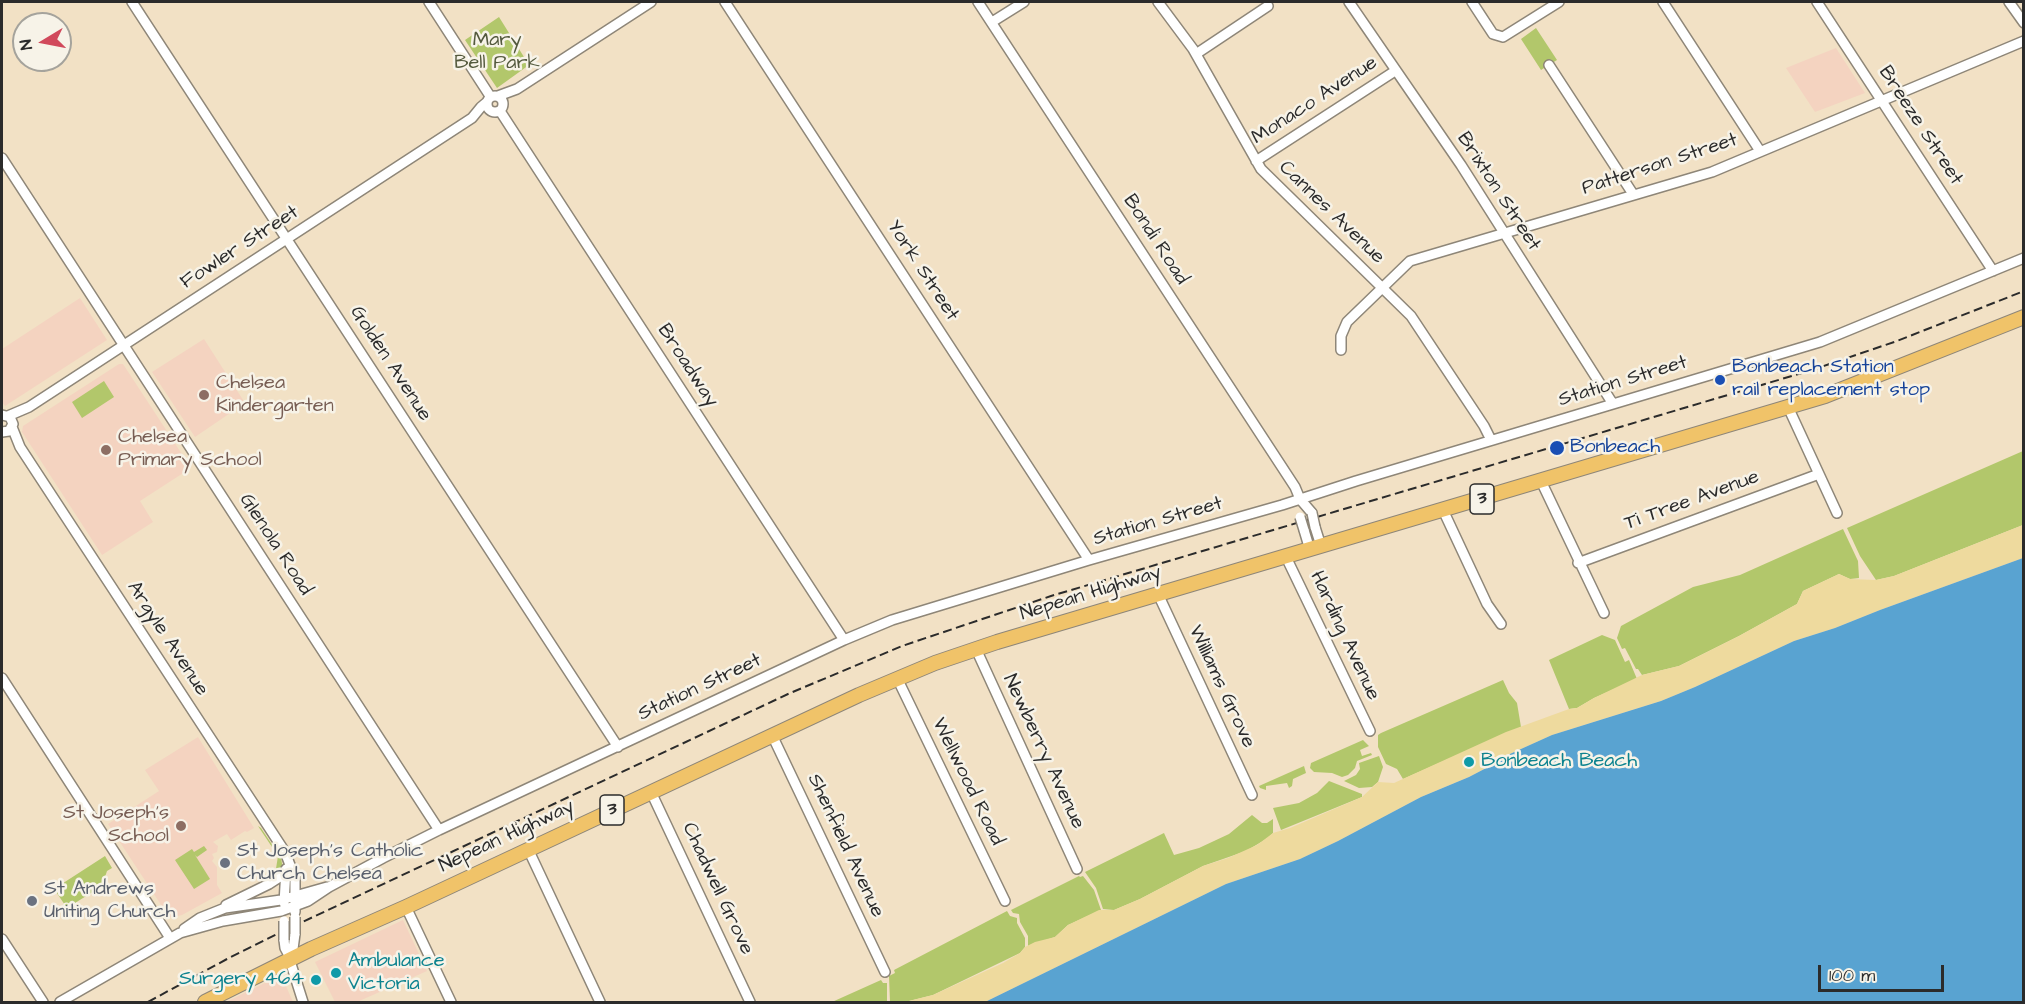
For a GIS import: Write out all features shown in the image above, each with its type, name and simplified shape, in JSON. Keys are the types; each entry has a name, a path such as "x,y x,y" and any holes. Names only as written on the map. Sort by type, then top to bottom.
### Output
{"highway":[{"name":"Nepean Highway","path":"205,1002 291,958 406,907 897,678 976,649 1842,391 2024,317"}],"street":[{"name":"Golden Avenue","path":"132,2 618,747"},
{"name":"Broadway","path":"429,2 844,640"},
{"name":"Fowler Street","path":"6,421 472,118 482,117 495,103 513,96 518,89 648,2"},
{"name":"York Street","path":"725,2 1089,560"},
{"name":"Bondi Road","path":"978,2 1295,487 1300,499 1312,513 1316,526 1315,548"},
{"path":"992,22 1024,2"},
{"name":"Cannes Avenue","path":"1158,2 1196,54 1256,161 1269,178 1414,319 1491,440"},
{"name":"Brixton Street","path":"1349,2 1461,165 1613,405"},
{"path":"1472,2 1493,34 1503,37 1559,2"},
{"path":"1663,2 1760,151"},
{"name":"Breeze Street","path":"1817,2 1993,271"},
{"path":"2009,2 2024,23"},
{"path":"1196,54 1268,6"},
{"name":"Patterson Street","path":"1341,350 1341,336 1346,325 1410,261 1712,172 2024,41"},
{"path":"1550,65 1633,195"},
{"name":"Monaco Avenue","path":"1256,161 1395,71"},
{"name":"Glenola Road","path":"2,158 440,830"},
{"name":"Station Street","path":"60,1002 180,933 223,921 295,907 440,830 844,640 918,611 1300,499 1820,342 2024,258"},
{"path":"1788,407 1837,513"},
{"name":"Argyle Avenue","path":"6,421 20,447 285,852 294,873 296,896 295,934 291,958"},
{"name":"Ti Tree Avenue","path":"1578,562 1819,474"},
{"path":"1541,481 1604,613"},
{"name":"Bondi Road","path":"1300,499 1300,516 1304,530 1315,548"},
{"path":"1443,510 1488,607 1501,624"},
{"name":"Harding Avenue","path":"1286,556 1370,731"},
{"name":"Williams Grove","path":"1158,594 1252,795"},
{"name":"Newberry Avenue","path":"976,649 1077,869"},
{"path":"2,678 170,938"},
{"name":"Wellwood Road","path":"897,678 1005,901"},
{"name":"Shenfield Avenue","path":"772,735 885,972"},
{"name":"Chadwell Grove","path":"651,792 750,1002"},
{"path":"528,849 600,1002"},
{"path":"285,852 287,861 284,899 285,948 291,958 292,973 303,1002"},
{"path":"211,912 269,884 286,873"},
{"name":"Station Street","path":"180,933 211,912 284,899 329,887"},
{"path":"406,907 451,1002"},
{"path":"2,939 43,1002"}],"shaded area":[{"path":"1836,48 1865,93 1815,112 1786,68"},
{"path":"80,298 107,340 5,406 2,402 2,349"},
{"name":"Chelsea Kindergarten","path":"204,339 245,403 195,437 152,372"},
{"name":"Chelsea Primary School","path":"119,364 123,364 191,468 140,501 153,522 102,555 22,432 23,426"},
{"name":"St Joseph’s School","path":"198,737 254,828 231,840 227,834 213,842 218,846 217,852 212,854 214,858 212,861 217,867 217,885 222,893 182,915 169,917 108,824 159,791 145,770"},
{"path":"403,920 427,971 357,1002 335,1002 315,962"},
{"path":"281,975 293,1002 226,1002"}],"green space":[{"name":"Mary Bell Park","path":"499,17 529,65 497,88 465,40"},
{"path":"1536,28 1557,60 1541,70 1521,39"},
{"path":"104,381 114,397 82,418 72,402"},
{"path":"2023,451 2023,525 1894,576 1876,580 1860,556 1847,528"},
{"path":"1843,529 1858,561 1859,578 1850,579 1839,574 1803,591 1797,604 1679,666 1642,675 1636,669 1625,648 1622,649 1617,638 1621,626 1693,587 1740,575"},
{"path":"1602,635 1615,640 1625,662 1629,660 1637,679 1577,708 1569,709 1549,660"},
{"path":"1503,680 1517,703 1521,727 1403,779 1397,769 1386,764 1378,747 1378,735"},
{"path":"1363,740 1369,746 1360,750 1362,756 1371,753 1372,755 1357,761 1355,768 1348,775 1342,777 1332,773 1314,772 1310,768 1311,763"},
{"path":"1379,756 1383,767 1378,782 1372,787 1359,788 1344,781 1356,775 1360,769 1359,763"},
{"path":"1304,766 1306,773 1293,779 1292,786 1289,788 1287,783 1266,786 1266,790 1259,786"},
{"path":"1329,781 1362,794 1362,797 1281,830 1273,808 1299,803 1317,793"},
{"path":"1252,815 1262,823 1273,819 1273,833 1268,838 1246,851 1203,866 1114,910 1103,909 1096,888 1085,872 1164,833 1174,855 1199,848 1229,834"},
{"path":"258,826 281,858 283,869 275,875 278,856"},
{"path":"204,846 207,850 197,857 195,855 210,879 194,889 175,860 192,849 194,852"},
{"path":"105,856 112,868 107,871 104,880 107,883 67,908 54,889"},
{"path":"1083,876 1094,890 1101,910 1068,925 1055,937 1028,946 1028,936 1020,922 1019,914 1011,910"},
{"path":"1007,911 1010,916 1017,918 1017,923 1025,938 1025,947 1020,953 933,995 905,1002 890,1002 889,976 895,973 894,970"},
{"path":"881,980 887,983 887,1002 832,1002"}],"sand":[{"name":"Bonbeach Beach","path":"2023,525 2023,558 1794,641 1661,701 1552,735 1501,758 1469,777 1421,797 1300,859 1226,884 985,1002 905,1002 933,995 1003,963 1035,942 1055,937 1068,925 1099,910 1114,910 1140,899 1203,866 1257,845 1273,833 1362,797 1378,782 1394,783 1506,732 1577,708 1642,675 1679,666 1797,604 1803,591 1839,574 1850,579 1876,580 1894,576"}],"water":[{"path":"2023,558 2023,1002 985,1002 1226,884 1300,859 1421,797 1469,777 1501,758 1552,735 1661,701 1794,641"}],"railway":[{"path":"148,1002 279,933 788,694 902,646 1051,596 1812,370 1897,341 2024,291"}],"place":[{"name":"Bonbeach Station rail replacement stop","path":"1720,380"},
{"name":"Chelsea Kindergarten","path":"204,395"},
{"name":"Bonbeach","path":"1557,448"},
{"name":"Chelsea Primary School","path":"106,450"},
{"name":"Bonbeach Beach","path":"1469,762"},
{"name":"St Joseph’s School","path":"181,826"},
{"name":"St Joseph’s Catholic Church Chelsea","path":"225,863"},
{"name":"St Andrews Uniting Church","path":"32,901"},
{"name":"Ambulance Victoria","path":"336,973"},
{"name":"Surgery 464","path":"316,980"}]}
